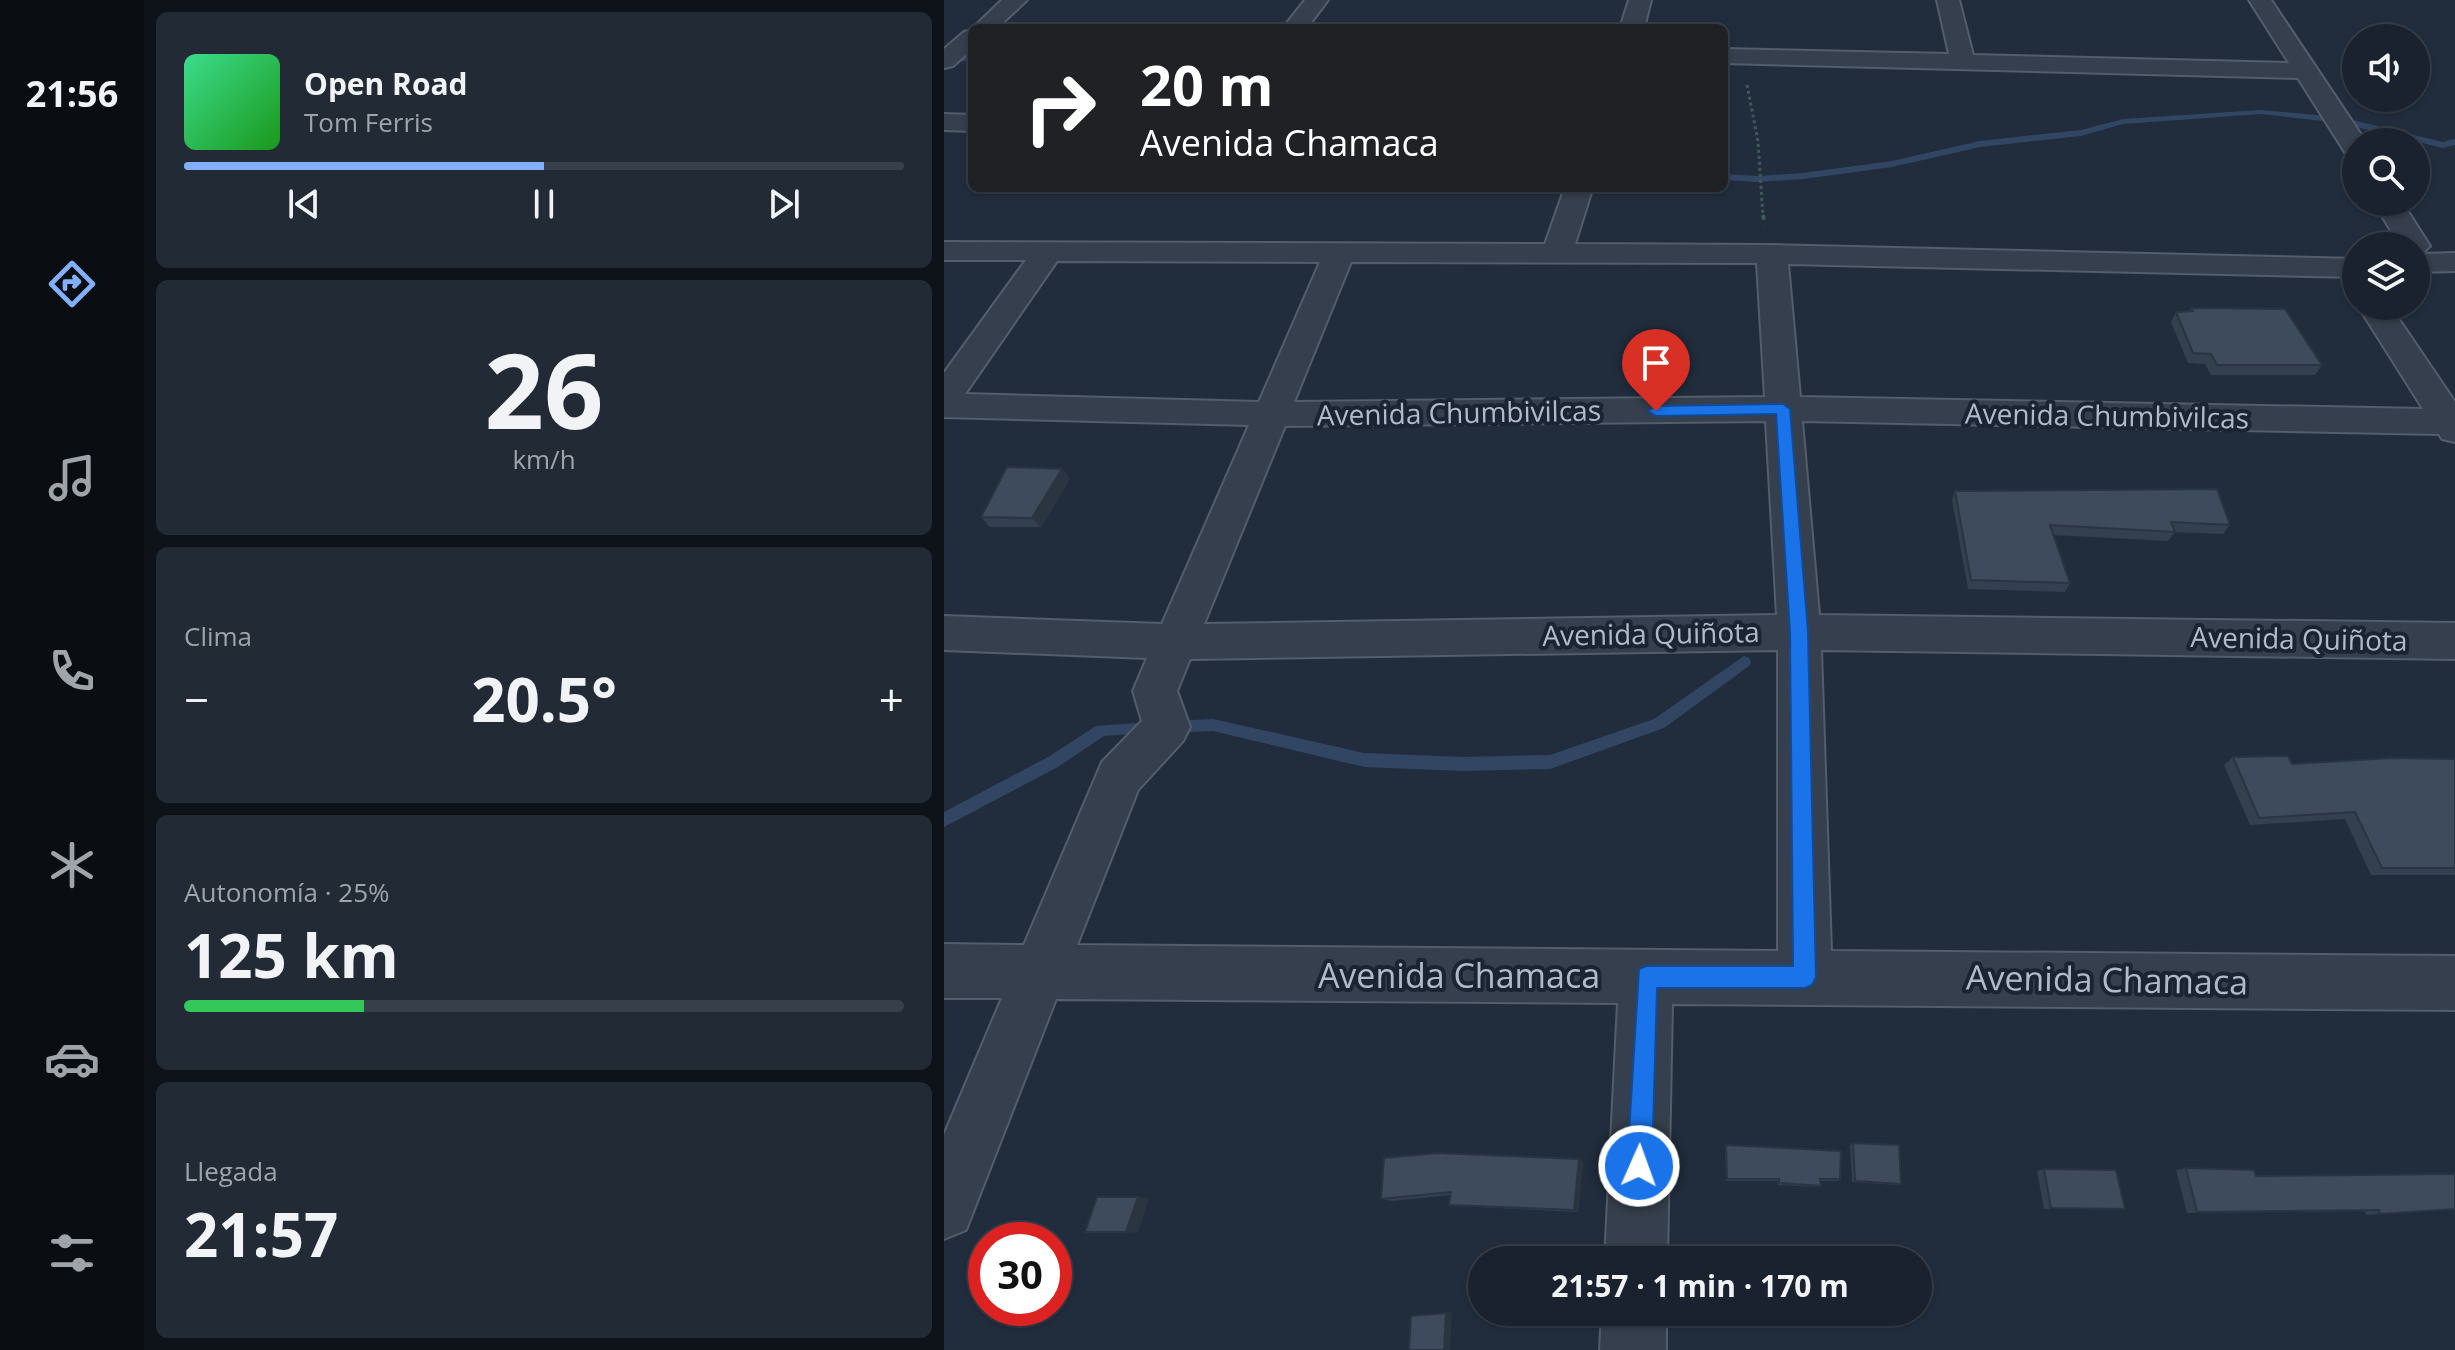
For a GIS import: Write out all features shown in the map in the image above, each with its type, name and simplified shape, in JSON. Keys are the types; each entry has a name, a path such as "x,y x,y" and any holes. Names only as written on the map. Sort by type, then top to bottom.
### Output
{"street":[{"path":"988,24 1016,0"},
{"path":"1298,24 1317,0"},
{"path":"1633,24 1640,0"},
{"path":"1948,0 1963,63"},
{"path":"2260,0 2344,128"},
{"path":"944,61 968,41"},
{"path":"1733,56 2309,71"},
{"path":"944,122 968,123"},
{"path":"1557,254 1576,192"},
{"path":"944,251 1046,254 1772,254 2342,272"},
{"path":"944,398 1046,254"},
{"path":"944,1208 1119,777 1167,727 1155,691 1339,254"},
{"path":"1772,254 1799,632 1805,977"},
{"path":"2383,320 2453,425"},
{"name":"Avenida Chumbivilcas","path":"944,405 1274,414 1783,409 2453,425"},
{"name":"Avenida Quiñota","path":"944,633 1175,642 1799,632 2455,641"},
{"name":"Avenida Chamaca","path":"944,971 2455,983"},
{"path":"1636,1246 1646,977"},
{"path":"1633,1350 1634,1326"}],"path":[{"path":"1733,56 1758,141 1760,203 1772,254"}],"building":[{"path":"2191,308 2285,309 2322,365 2217,365 2211,354 2193,353 2176,312 2193,311"},
{"path":"1007,467 1062,469 1032,518 981,517"},
{"path":"2217,489 2230,525 2171,522 2175,532 2050,525 2070,583 1971,580 1955,491"},
{"path":"2288,756 2292,764 2391,758 2455,759 2455,868 2382,868 2355,812 2259,818 2233,757"},
{"path":"1853,1143 1899,1145 1901,1184 1855,1181"},
{"path":"1726,1145 1841,1151 1840,1179 1820,1179 1821,1186 1779,1183 1779,1179 1727,1179"},
{"path":"1437,1153 1579,1159 1574,1210 1449,1205 1451,1192 1381,1199 1384,1158"},
{"path":"2186,1168 2254,1170 2256,1176 2455,1174 2455,1209 2380,1214 2379,1210 2197,1212"},
{"path":"2044,1169 2116,1170 2125,1209 2051,1208"},
{"path":"1097,1197 1138,1197 1126,1232 1085,1232"},
{"path":"1446,1313 1444,1350 1409,1350 1411,1316"}],"waterway":[{"path":"944,62 968,59"},
{"path":"1728,177 1803,176 1892,164 1980,144 2081,133 2123,122 2261,112 2340,120 2443,145 2455,142"},
{"path":"1172,727 1213,725 1364,760 1464,764 1550,762 1659,724 1744,662"},
{"path":"944,820 1053,762 1101,730 1151,728"}],"route":[{"path":"1639,1166 1646,977 1805,977 1799,632 1783,409 1656,411"}]}
